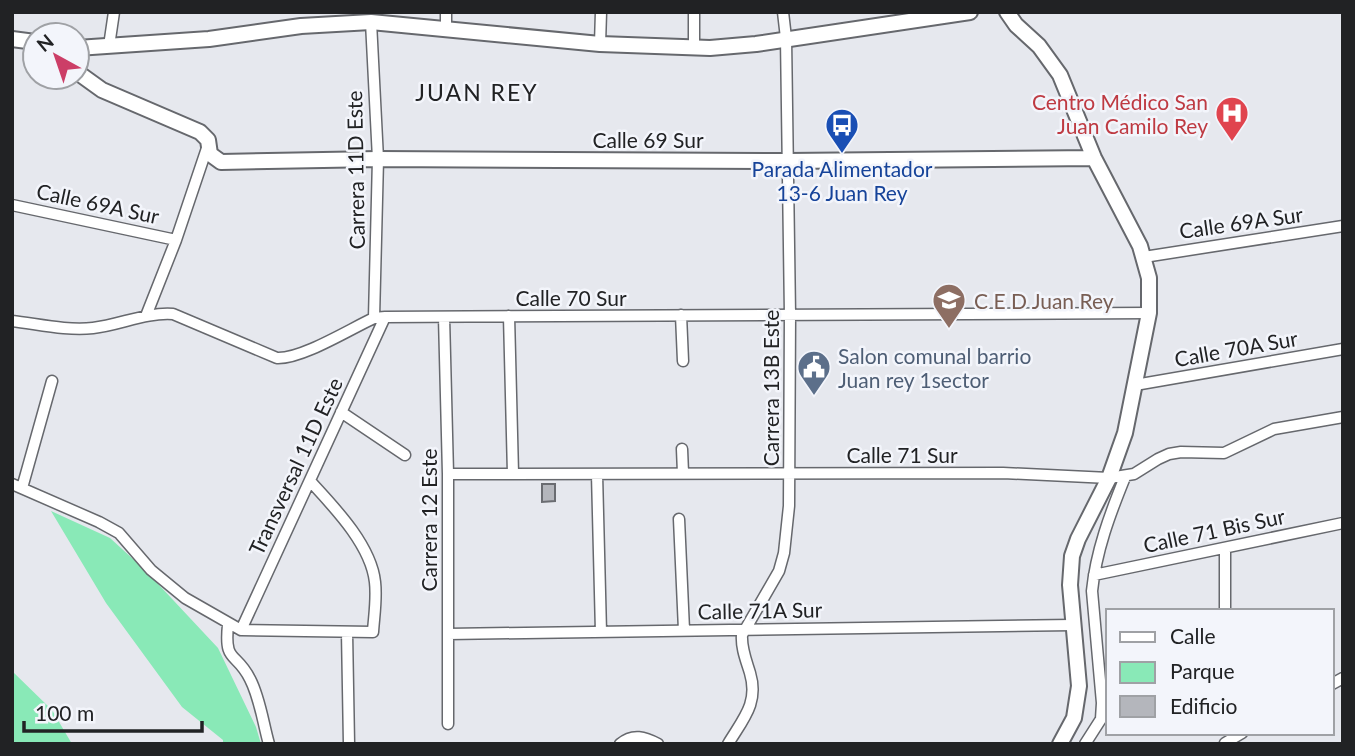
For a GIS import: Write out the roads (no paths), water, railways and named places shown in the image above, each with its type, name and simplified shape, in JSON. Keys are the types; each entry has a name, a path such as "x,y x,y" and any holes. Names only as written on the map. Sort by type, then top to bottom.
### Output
{"street":[{"path":"109,46 114,12"},
{"path":"446,12 446,30"},
{"path":"600,44 601,12"},
{"path":"694,12 694,48"},
{"name":"Carrera 13B Este","path":"744,630 782,562 789,506 790,315 786,38 783,12"},
{"path":"91,47 209,39 301,26 371,22 600,44 729,47 970,12"},
{"path":"1007,12 1039,46 1060,75 1094,158 1133,229 1149,278 1149,313 1125,433 1109,478 1078,539 1069,570 1079,686 1074,718 1060,744"},
{"name":"Carrera 11D Este","path":"371,22 378,159 379,317"},
{"name":"Calle 69 Sur","path":"91,82 102,90 200,132 208,140 207,148 212,158 221,162 378,159 787,161 1094,158"},
{"path":"146,316 176,240 207,148"},
{"name":"Calle 69A Sur","path":"12,205 176,240"},
{"name":"Calle 69A Sur","path":"1144,257 1343,226"},
{"name":"Calle 70 Sur","path":"12,321 78,329 108,326 161,313 173,314 277,358 284,358 379,317 1149,313"},
{"path":"681,315 683,362"},
{"path":"509,316 513,474"},
{"name":"Transversal 11D Este","path":"241,630 341,412 379,317"},
{"name":"Carrera 12 Este","path":"444,317 448,474 448,724"},
{"name":"Calle 70A Sur","path":"1135,385 1343,349"},
{"path":"52,381 17,486 119,533 150,570 228,625 241,630 373,632 375,579 366,554 341,515 310,481"},
{"path":"341,412 405,455"},
{"name":"Calle 71 Sur","path":"448,474 1003,473 1125,477 1169,454 1224,453 1284,425 1343,417"},
{"path":"682,449 683,474"},
{"path":"597,474 601,632"},
{"path":"1085,744 1105,719 1092,591 1094,575 1108,519 1125,477"},
{"path":"679,519 684,631"},
{"name":"Calle 71 Bis Sur","path":"1094,575 1343,523"},
{"path":"1225,548 1225,609"},
{"path":"228,625 228,652 249,677 269,744"},
{"name":"Calle 71A Sur","path":"448,634 1073,625"},
{"path":"728,744 752,705 754,691 741,643 744,630"},
{"path":"347,632 349,744"},
{"path":"620,744 632,736 643,737 658,744"}],"place":[{"name":"Centro Médico San Juan Camilo Rey","path":"1232,143"},
{"name":"Parada Alimentador 13-6 Juan Rey","path":"842,155"},
{"name":"C E D Juan Rey","path":"949,330"},
{"name":"Salon comunal barrio Juan rey 1sector","path":"814,397"}],"district":[{"name":"JUAN REY","path":"477,92"}]}
